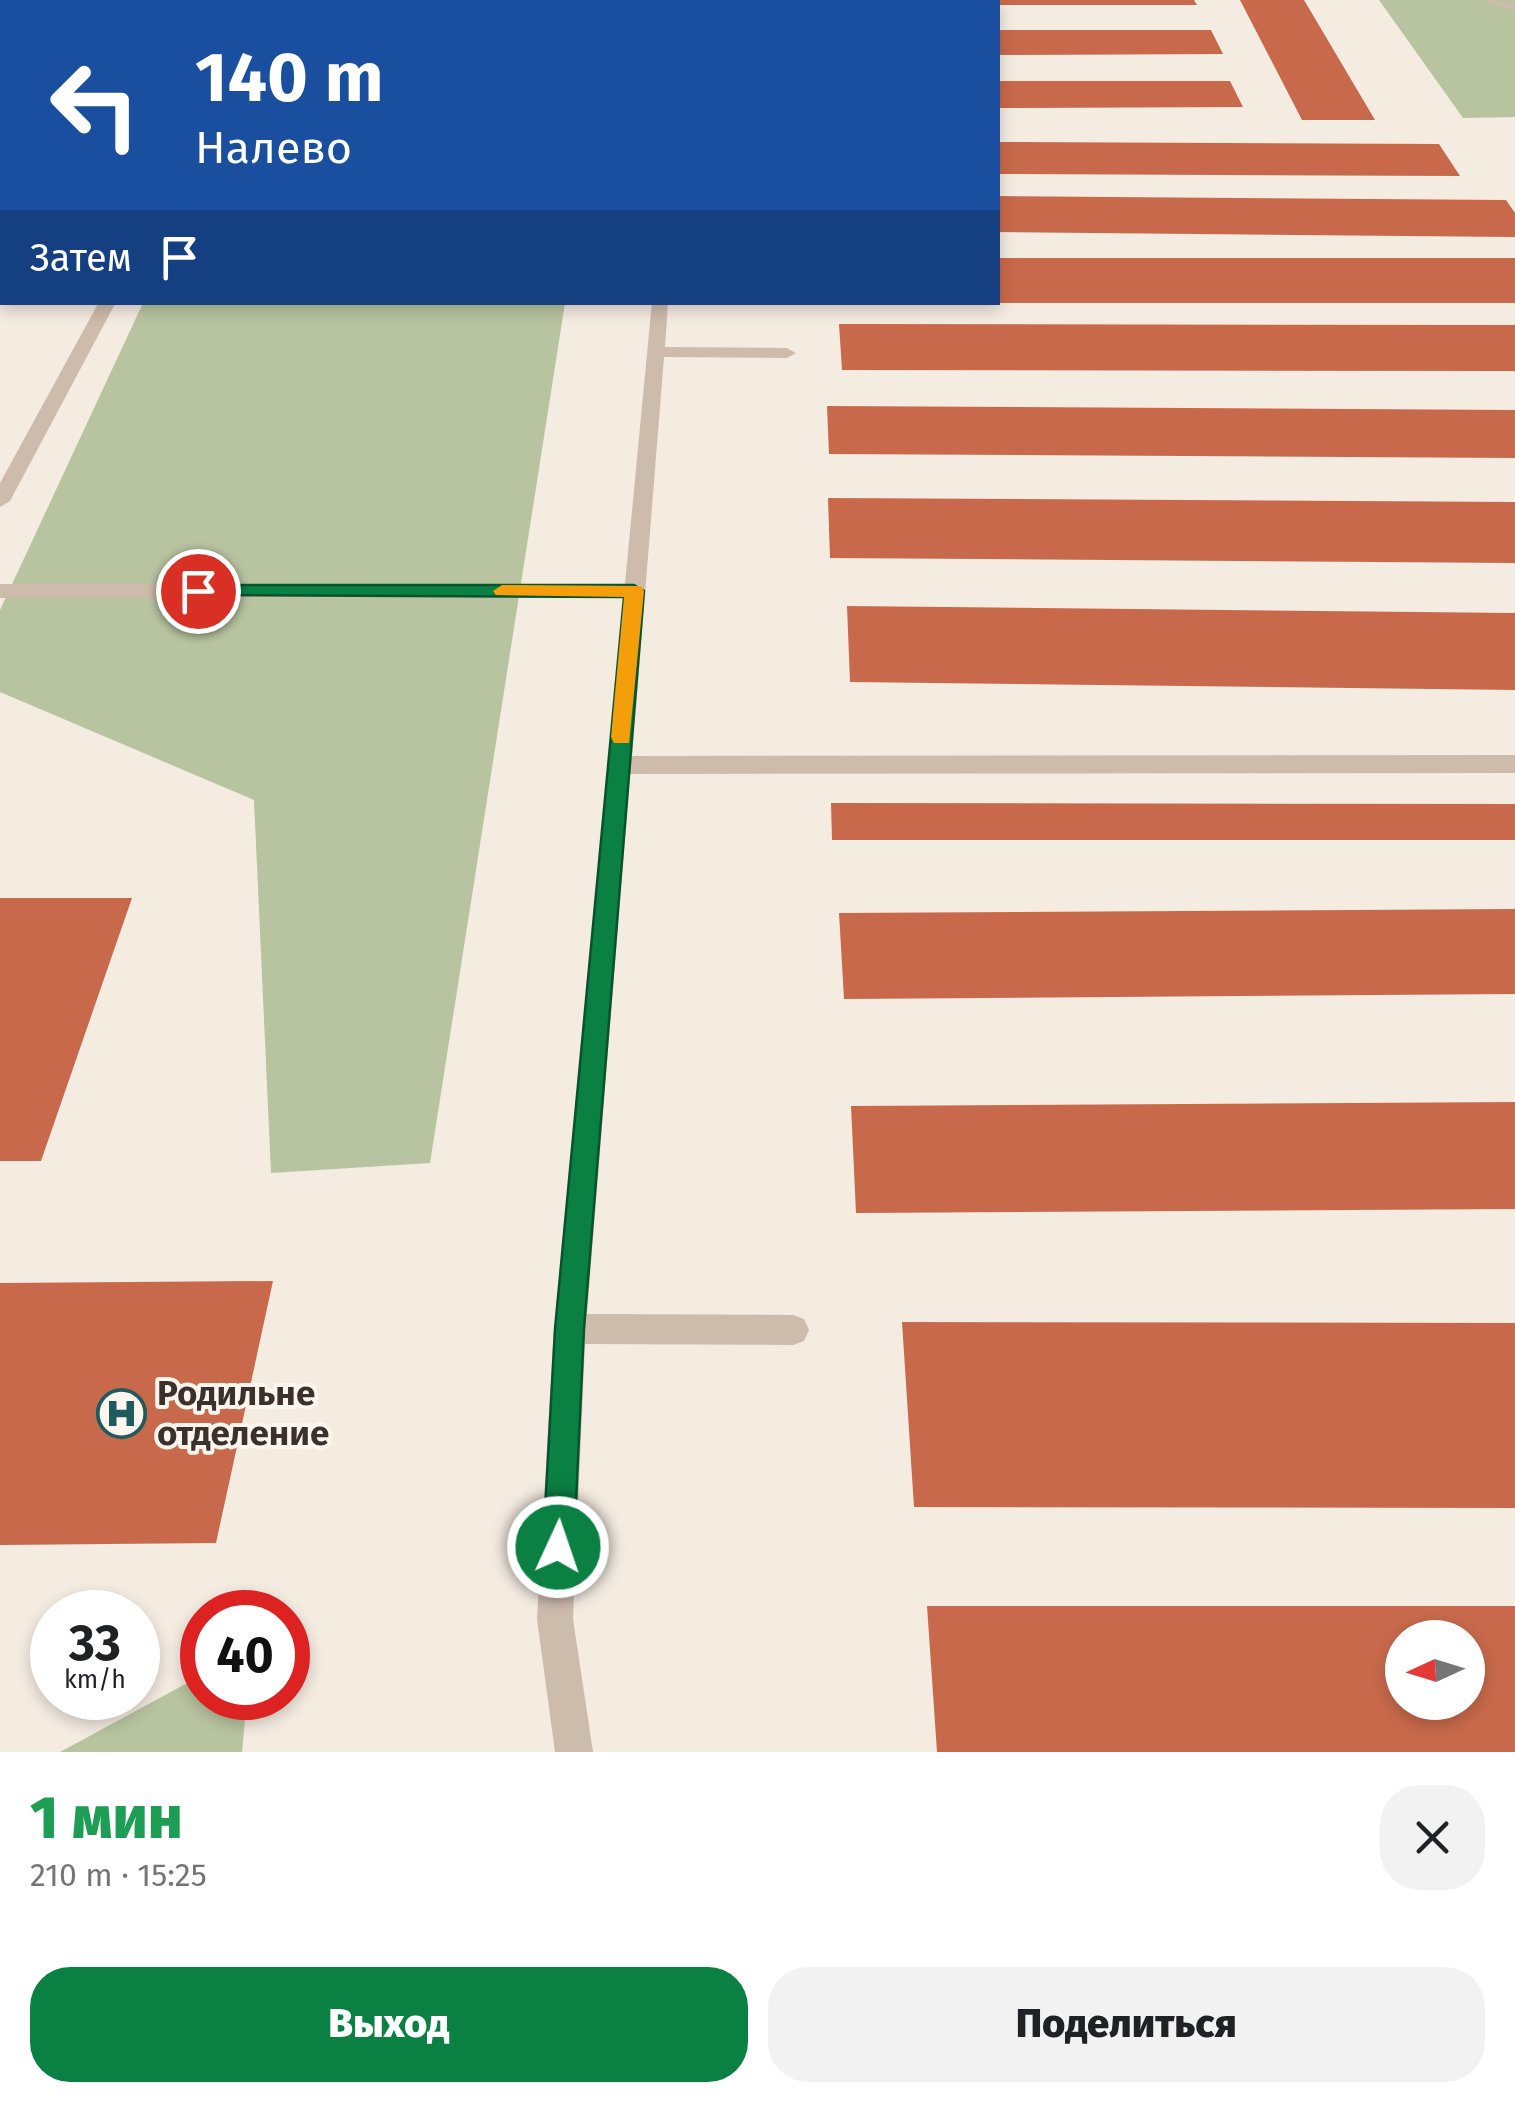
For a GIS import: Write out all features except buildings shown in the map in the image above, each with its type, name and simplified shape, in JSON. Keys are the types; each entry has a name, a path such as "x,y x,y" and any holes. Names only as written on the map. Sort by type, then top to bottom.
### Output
{"street":[{"path":"1493,0 1515,7"},
{"path":"0,501 106,305"},
{"path":"574,1752 555,1619 570,1329 660,305"},
{"path":"656,352 787,353"},
{"path":"0,591 634,591"},
{"path":"619,765 1515,764"},
{"path":"570,1329 793,1330"}],"green space":[{"path":"1379,0 1515,0 1515,117 1463,118"},
{"path":"142,305 565,305 430,1163 271,1173 254,800 0,692 0,610"},
{"path":"180,1687 180,1720 245,1720 242,1752 60,1752 119,1720 160,1720 160,1698"}],"slow traffic":[{"path":"502,591 634,591 622,737"}],"place":[{"name":"Родильне отделение","path":"122,1413"}],"route":[{"path":"198,591 634,591 570,1329 558,1547"}]}
